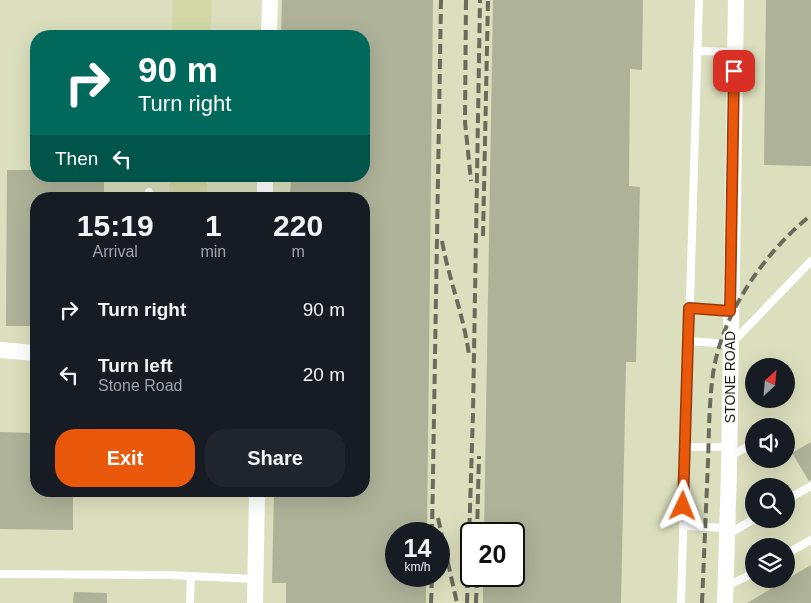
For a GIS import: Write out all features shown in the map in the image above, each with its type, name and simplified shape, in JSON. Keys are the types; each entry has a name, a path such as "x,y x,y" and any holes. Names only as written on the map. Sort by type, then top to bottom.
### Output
{"street":[{"path":"269,30 270,0"},
{"name":"STONE ROAD","path":"725,595 730,452 730,311 736,0"},
{"path":"0,350 30,352"},
{"path":"255,603 258,497"}],"lane":[{"path":"680,603 698,0"},
{"path":"697,51 734,52"},
{"path":"688,341 731,344 811,261"},
{"path":"689,308 730,311"},
{"path":"685,447 730,452 745,446"},
{"path":"795,495 811,486"},
{"path":"683,526 727,532 745,523"},
{"path":"795,549 811,540"},
{"path":"0,574 191,576 255,579"},
{"path":"190,603 191,576"},
{"path":"725,595 745,579"}],"shaded area":[{"path":"0,0 811,0 811,603 0,603"},
{"path":"173,0 212,0 210,30 172,30"},
{"path":"170,182 207,182 207,192 169,192"}],"building":[{"path":"282,0 433,0 427,522 385,522 385,587 426,587 426,603 286,603 286,583 272,583 274,497 370,497 370,192 290,192 291,182 370,182 370,30 281,30"},
{"path":"493,0 643,0 642,70 630,69 629,186 640,187 636,362 626,362 621,603 483,603 483,587 525,587 525,522 484,522"},
{"path":"766,0 811,0 811,166 764,165"},
{"path":"7,170 30,170 30,182 104,182 104,192 30,192 30,326 6,326"},
{"path":"0,432 30,433 30,497 73,497 73,530 0,529"},
{"path":"811,442 811,480 809,481 795,458 795,451"},
{"path":"811,565 811,603 747,603 772,588 795,588 795,574"},
{"path":"74,592 107,593 107,603 73,603"}],"railway":[{"path":"432,522 441,0"},
{"path":"466,0 465,122 471,181"},
{"path":"467,603 473,413 480,0"},
{"path":"483,236 488,0"},
{"path":"702,603 710,407 713,374 718,351 736,307 748,286 777,247 811,215"},
{"path":"442,241 464,326 469,355"},
{"path":"477,522 479,456"},
{"path":"438,518 457,603"},
{"path":"431,603 432,587"},
{"path":"476,603 477,587"}],"route":[{"path":"683,506 689,308 730,311 734,71"}]}
